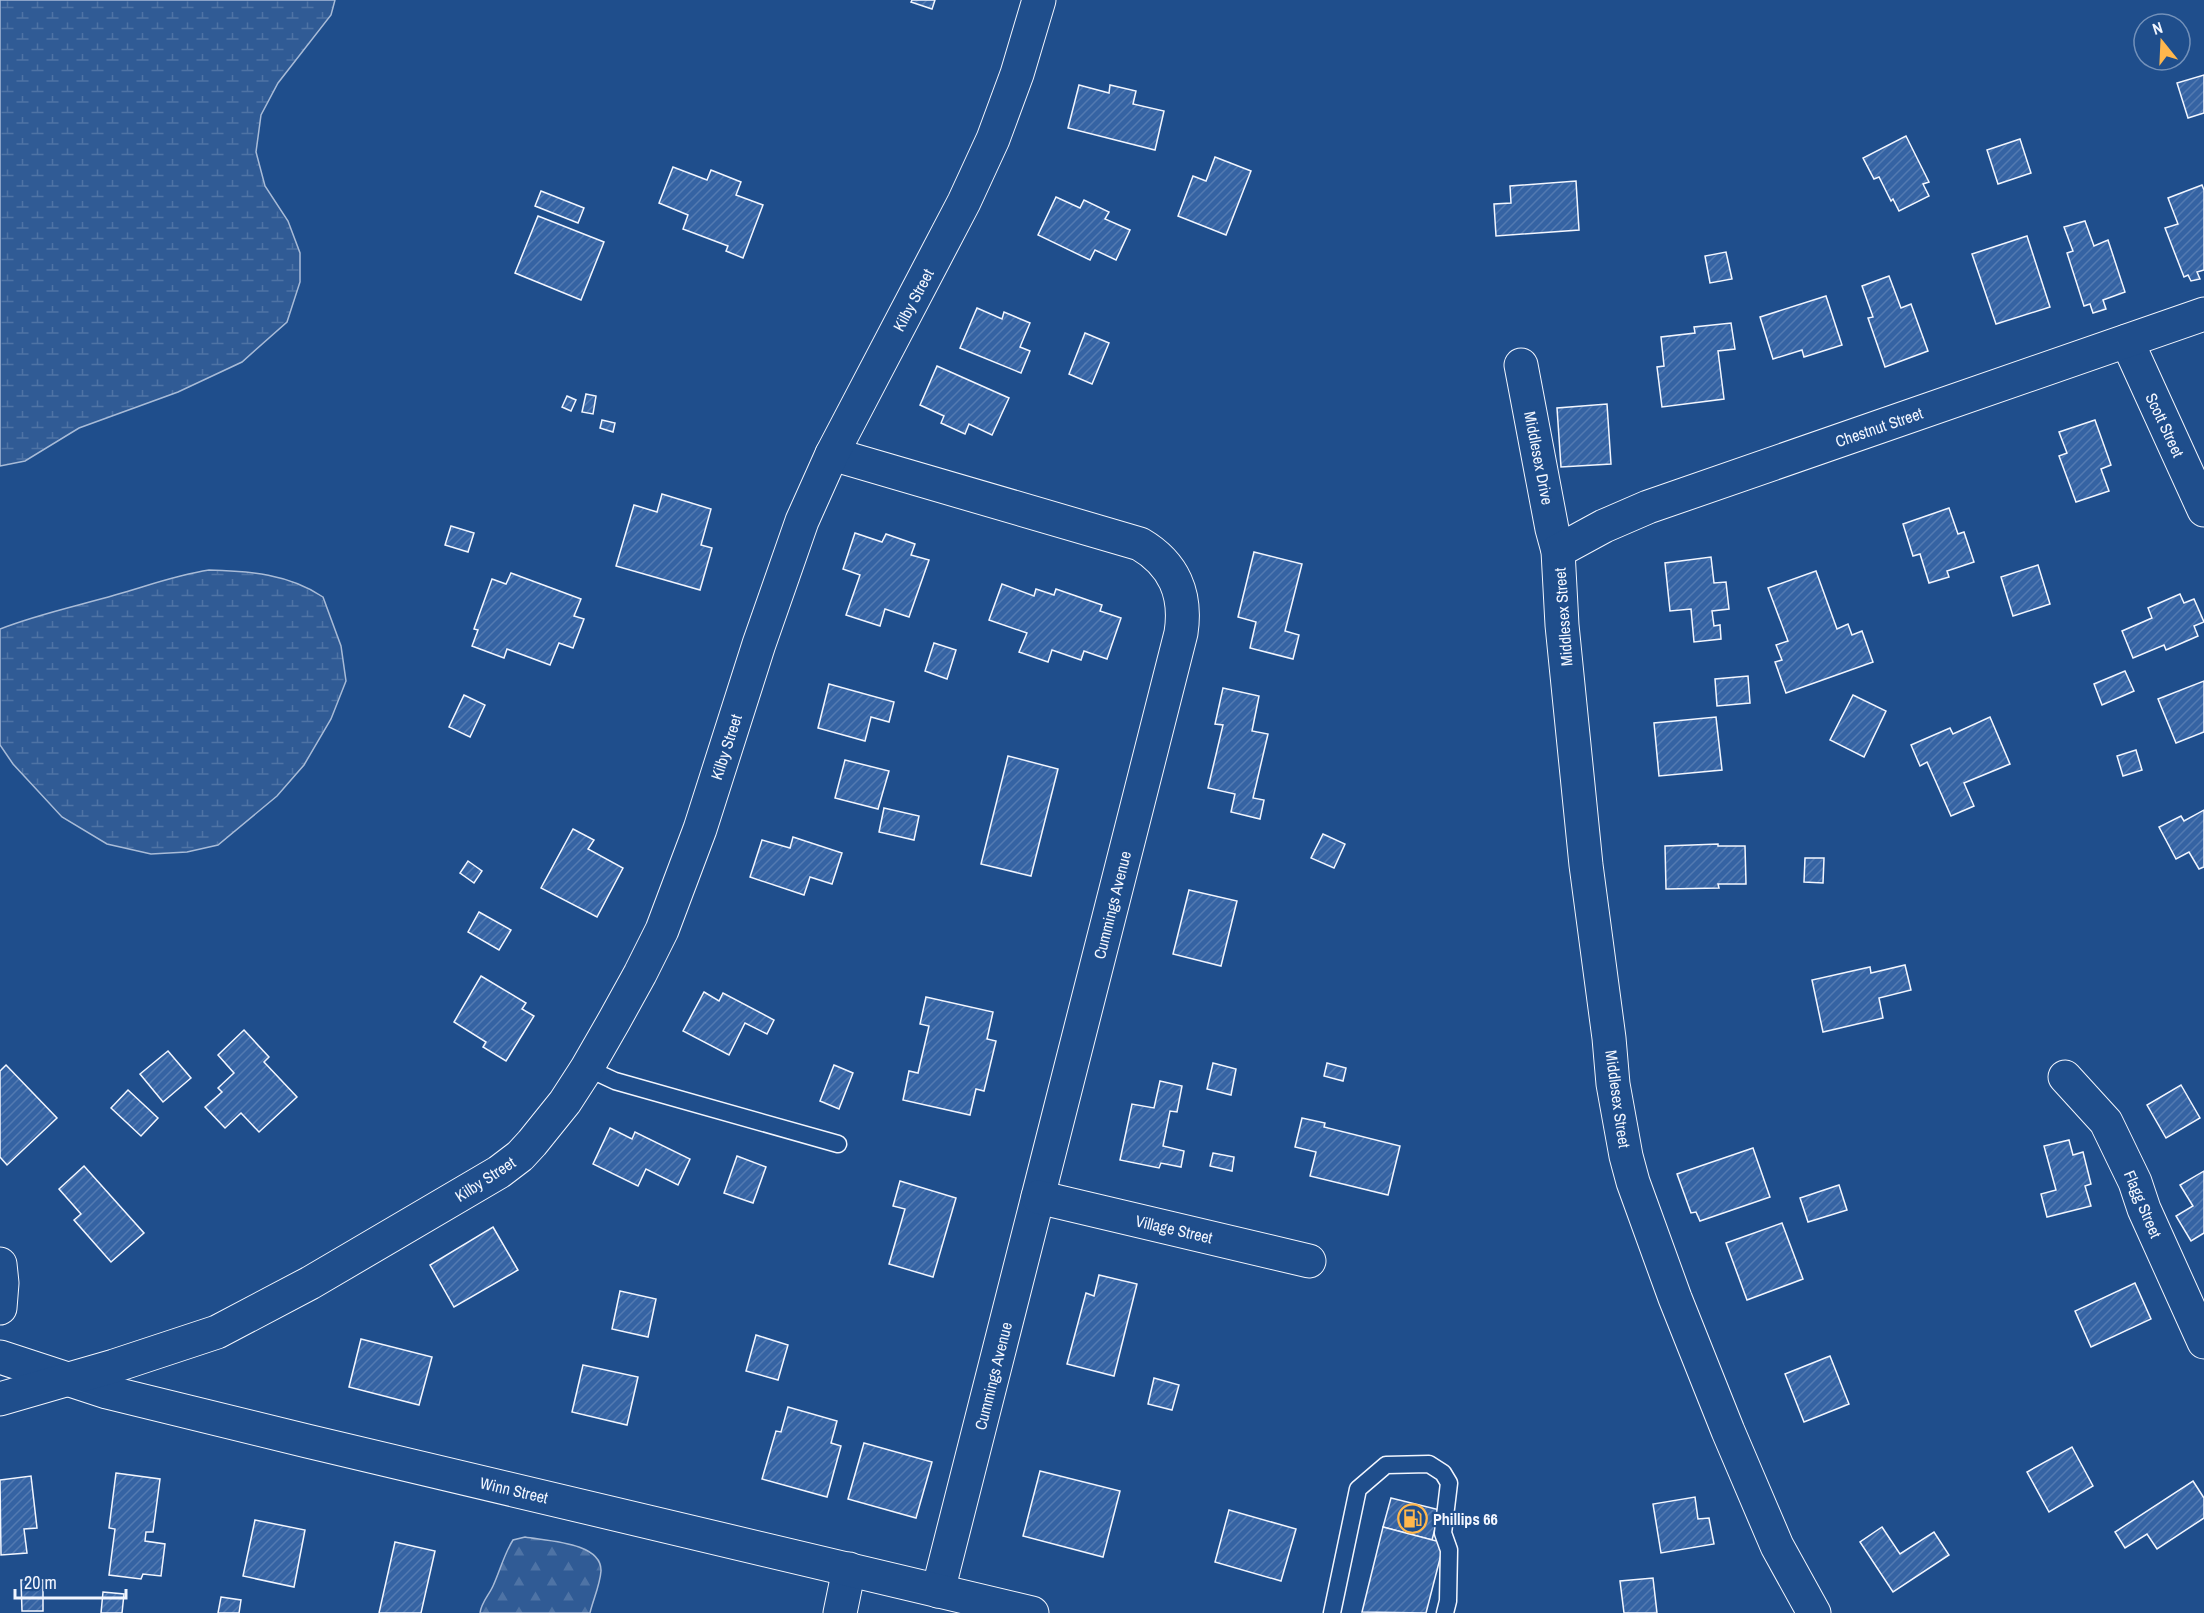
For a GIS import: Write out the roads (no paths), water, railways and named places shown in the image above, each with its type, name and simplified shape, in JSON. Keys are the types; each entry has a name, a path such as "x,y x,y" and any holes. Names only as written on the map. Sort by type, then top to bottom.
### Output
{"street":[{"name":"Kilby Street","path":"0,1399 114,1366 217,1332 310,1283 499,1172 520,1156 565,1102 640,974 679,888 780,580 802,521 832,454 964,202 993,139 1017,74 1039,0"},
{"name":"Chestnut Street","path":"1558,550 1604,526 1648,507 2204,314"},
{"name":"Scott Street","path":"2127,341 2204,510"},
{"name":"Middlesex Drive","path":"1521,365 1558,550"},
{"name":"Cummings Avenue","path":"832,454 1128,539 1152,551 1162,560 1177,581 1184,607 1182,633 938,1591"},
{"name":"Middlesex Street","path":"1558,550 1562,625 1586,865 1614,1093 1626,1156 1633,1182 1675,1298 1719,1410 1777,1546 1814,1613"},
{"name":"Flagg Street","path":"2065,1077 2106,1122 2135,1182 2144,1209 2204,1342"},
{"name":"Village Street","path":"1038,1197 1309,1261"},
{"path":"0,1264 2,1283 0,1308"},
{"name":"Winn Street","path":"0,1357 107,1392 1032,1613"},
{"path":"840,1613 849,1569"}],"lane":[{"path":"587,1068 615,1081 838,1144"},
{"path":"1332,1613 1358,1489 1386,1465 1418,1464 1429,1464 1443,1473 1449,1483 1443,1533 1449,1550 1448,1601 1445,1613"}],"place":[{"name":"Phillips 66","path":"1412,1519"}]}
